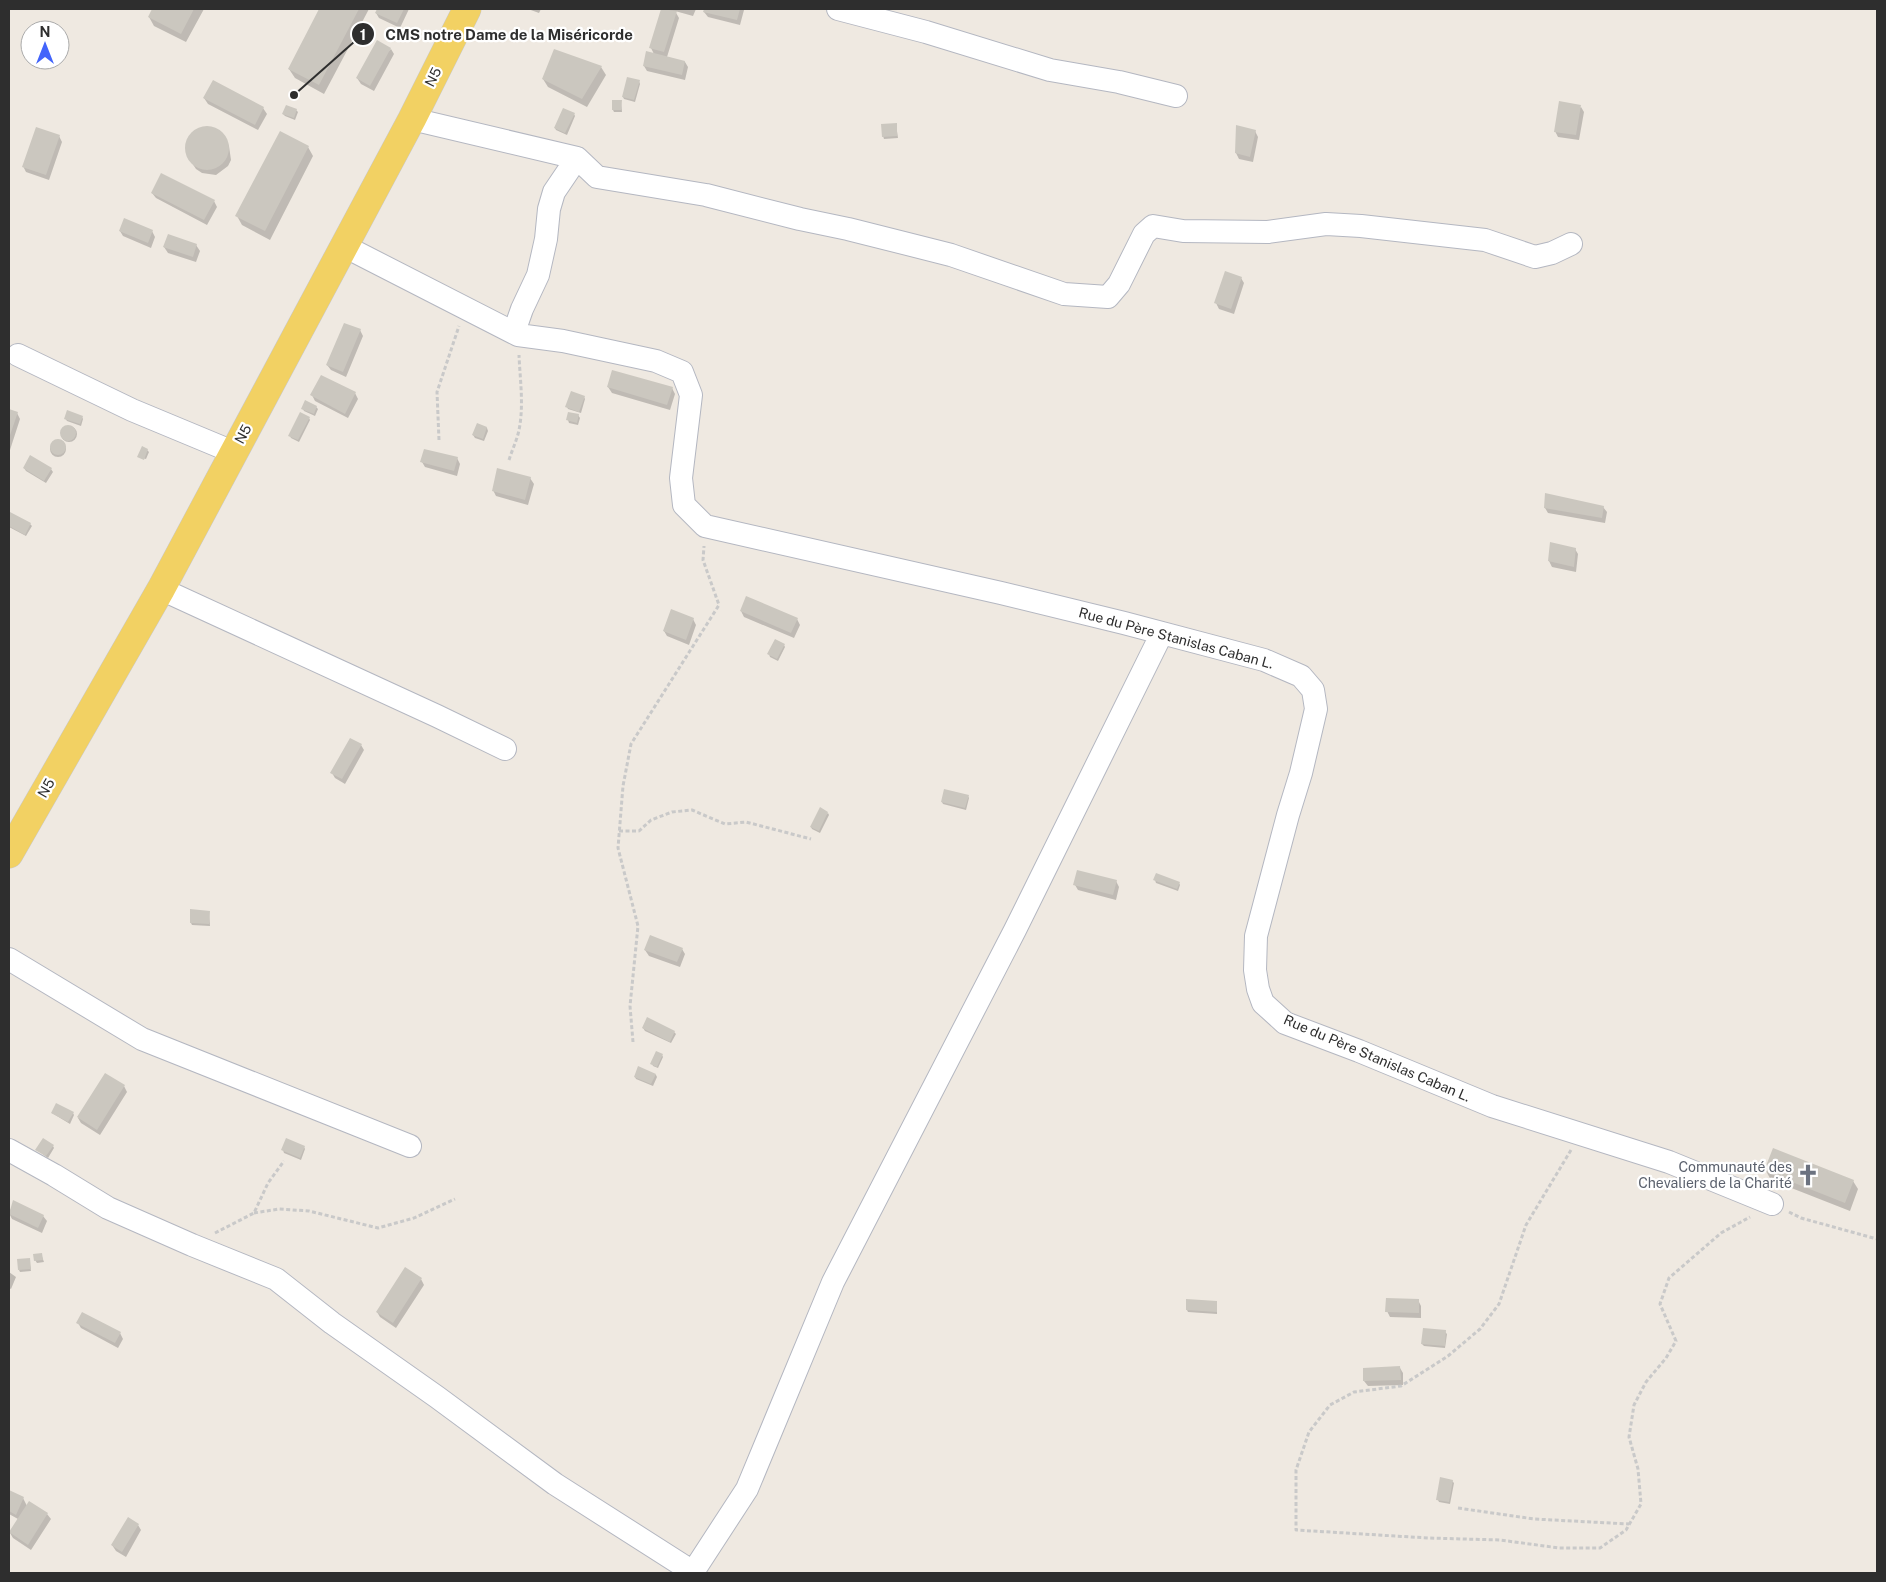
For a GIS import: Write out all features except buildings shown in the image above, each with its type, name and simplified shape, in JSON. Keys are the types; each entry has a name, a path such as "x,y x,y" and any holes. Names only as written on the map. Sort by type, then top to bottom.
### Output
{"main road":[{"name":"N5","path":"9,854 161,588 412,119 467,9"}],"street":[{"path":"838,9 926,32 1050,70 1119,82 1176,96"},
{"path":"412,119 577,158 598,177 706,195 951,254 1064,294 1108,297 1120,284 1144,234 1153,226 1183,230 1268,232 1326,224 1361,226 1485,240 1535,257 1552,253 1571,244"},
{"path":"516,333 522,309 538,275 546,239 549,209 554,192 577,158"},
{"path":"344,246 500,327 516,333 656,361 682,372 691,395 681,478 684,505 705,526"},
{"path":"18,355 132,410 233,452"},
{"name":"Rue du Père Stanislas Caban L.","path":"705,526 1001,593 1162,633 1264,660 1301,676 1309,683 1315,697 1316,709 1301,773 1256,936 1255,970 1258,989 1264,1003 1285,1023 1492,1106 1669,1162 1772,1204"},
{"path":"161,588 437,716 505,750"},
{"path":"9,1150 54,1174 108,1208 276,1279 332,1323 555,1484 693,1572 747,1489 833,1282 1015,930 1162,633"},
{"path":"9,959 142,1039 410,1146"}],"path":[{"path":"439,440 437,392 465,308"},
{"path":"509,460 519,430 522,395 516,333"},
{"path":"633,1042 630,1006 638,926 618,848 623,786 632,744 719,605 703,560 705,526"},
{"path":"619,831 639,831 651,820 672,812 692,810 725,824 746,822 811,839"},
{"path":"1580,1135 1526,1225 1499,1304 1480,1329 1448,1356 1401,1386 1354,1392 1330,1405 1309,1432 1296,1470 1296,1530 1428,1538 1500,1540 1559,1548 1600,1548 1626,1530 1640,1504 1638,1469 1629,1437 1634,1405 1646,1382 1666,1358 1676,1341 1660,1304 1669,1278 1721,1234 1772,1204 1801,1218 1877,1239"},
{"path":"254,1213 268,1183 284,1161"},
{"path":"192,1245 254,1213 279,1208 309,1211 378,1228 414,1218 455,1199"},
{"path":"1458,1508 1534,1519 1629,1524"}],"place":[{"name":"CMS notre Dame de la Miséricorde","path":"294,95"},
{"name":"Communauté des Chevaliers de la Charité","path":"1808,1175"}]}
